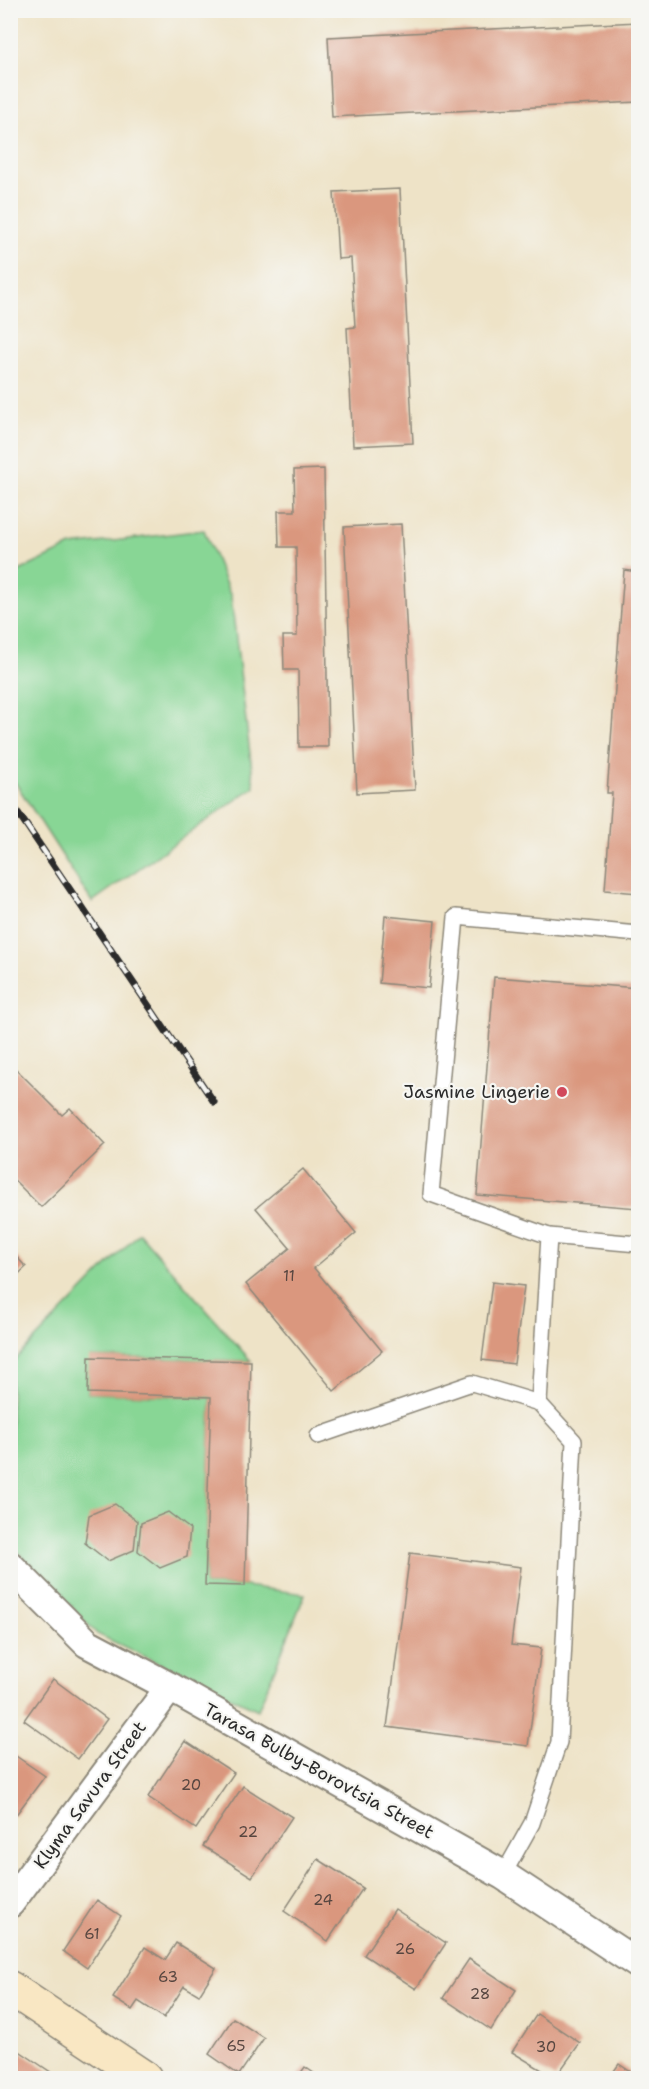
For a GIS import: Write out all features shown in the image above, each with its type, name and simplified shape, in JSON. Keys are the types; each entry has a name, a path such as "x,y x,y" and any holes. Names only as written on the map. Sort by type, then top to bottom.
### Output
{"street":[{"name":"Tarasa Bulby-Borovtsia Street","path":"10,1566 87,1643 170,1687 503,1875 639,1964"},
{"name":"Klyma Savura Street","path":"10,1903 170,1687"},
{"path":"10,1988 145,2079"}],"lane":[{"path":"639,934 456,917 431,1194 549,1236 639,1244"},
{"path":"539,1402 549,1236"},
{"path":"318,1436 472,1383 539,1402 574,1442 559,1743 532,1823 503,1875"}],"green space":[{"path":"204,530 231,597 254,787 92,902 11,776 11,575 71,546"},
{"path":"139,1233 251,1361 90,1357 88,1393 211,1397 205,1585 245,1586 305,1594 258,1710 97,1634 11,1544 11,1364"}],"building":[{"path":"638,22 638,102 332,117 328,37"},
{"path":"400,189 413,443 353,446 347,328 355,327 351,258 338,259 334,192"},
{"path":"10,191 16,191 13,271 10,271"},
{"path":"324,469 328,747 299,747 298,670 284,670 283,636 297,636 296,547 279,547 278,511 295,511 294,470"},
{"path":"401,524 415,790 357,793 344,527"},
{"path":"624,570 638,572 638,893 605,890 612,793 607,793"},
{"path":"385,916 435,921 429,988 379,983"},
{"name":"Jasmine Lingerie","path":"494,977 638,988 638,1208 477,1195"},
{"path":"10,1063 62,1115 70,1108 105,1145 41,1207 10,1176"},
{"path":"303,1169 356,1233 314,1268 382,1351 334,1391 246,1284 290,1248 256,1208"},
{"path":"10,1250 26,1267 10,1282"},
{"path":"492,1282 524,1286 514,1364 482,1360"},
{"path":"89,1357 251,1361 245,1586 205,1585 211,1397 88,1393"},
{"path":"115,1504 137,1521 134,1550 108,1561 85,1543 89,1515"},
{"path":"168,1512 190,1529 187,1557 160,1568 138,1551 141,1523"},
{"path":"410,1553 521,1567 511,1645 541,1648 528,1746 387,1727"},
{"path":"53,1679 107,1719 78,1759 24,1720"},
{"path":"185,1741 234,1773 196,1829 148,1797"},
{"path":"10,1752 45,1776 15,1816 10,1813"},
{"path":"243,1786 292,1817 252,1877 203,1846"},
{"path":"318,1859 363,1888 328,1941 284,1911"},
{"path":"97,1900 121,1916 87,1968 63,1951"},
{"path":"395,1909 446,1943 416,1989 364,1955"},
{"path":"176,1943 216,1968 199,1995 184,1986 164,2018 138,2001 132,2010 113,1998 145,1947 165,1960"},
{"path":"469,1959 516,1990 491,2030 443,1998"},
{"path":"537,2014 580,2043 555,2078 512,2052"},
{"path":"233,2018 264,2038 239,2075 209,2054"},
{"path":"12,2046 55,2075 53,2078 10,2078 10,2049"},
{"path":"619,2064 638,2077 638,2078 609,2078"},
{"path":"305,2067 321,2078 297,2078"}],"railway":[{"path":"10,801 214,1102"}],"place":[{"name":"Jasmine Lingerie","path":"562,1092"}]}
